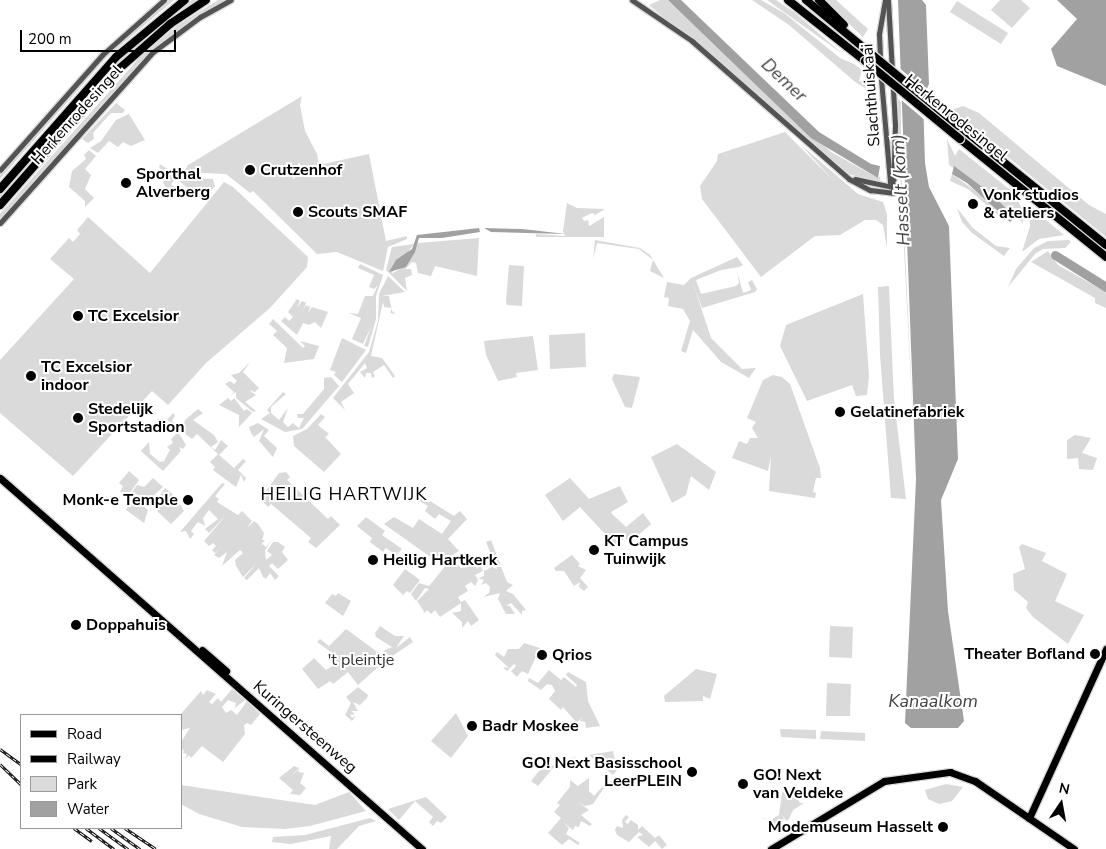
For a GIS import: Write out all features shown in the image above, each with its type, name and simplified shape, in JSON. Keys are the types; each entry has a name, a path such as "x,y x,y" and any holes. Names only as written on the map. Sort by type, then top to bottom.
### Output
{"highway":[{"name":"Herkenrodesingel","path":"0,189 116,57 186,0"},
{"name":"Herkenrodesingel","path":"0,205 120,68 170,24 206,0"},
{"name":"Herkenrodesingel","path":"788,0 1106,257"},
{"name":"Herkenrodesingel","path":"806,0 1106,245"},
{"path":"819,0 854,39"}],"main road":[{"name":"Kuringersteenweg","path":"0,478 422,849"},
{"path":"1029,818 1106,649"},
{"path":"771,849 884,781 950,772 965,775 1074,849"}],"street":[{"name":"Herkenrodesingel","path":"0,170 102,54 164,0"},
{"name":"Herkenrodesingel","path":"0,223 154,52 200,17 230,0"},
{"path":"632,0 700,48 843,173 862,183 893,190"},
{"name":"Slachthuiskaai","path":"886,0 895,125 893,190"},
{"name":"Slachthuiskaai","path":"886,0 879,34 880,79 890,182 893,190"}],"green space":[{"path":"169,0 174,0 106,58 0,179 0,175 100,62 130,31"},
{"path":"192,0 199,0 160,27 107,78 0,200 0,194 114,65 141,38"},
{"path":"218,0 225,0 197,15 145,56 0,219 0,214 141,56 178,25"},
{"path":"660,0 668,0 831,152 878,178 880,176 881,184 849,174 649,5"},
{"path":"752,0 761,0 784,13 840,58 862,70 859,81 868,83 873,78 876,89 866,89 854,81 789,25"},
{"path":"767,0 776,0 794,12 844,55"},
{"path":"824,0 836,0 868,29 863,37"},
{"path":"1000,0 1021,0 1030,8 1012,28 991,10"},
{"path":"957,1 1008,33 1001,44 950,12"},
{"path":"302,96 300,105 305,131 317,154 319,165 369,154 386,241 407,236 407,239 388,247 383,271 337,252 317,254 253,191 250,193 226,174 184,172 188,165"},
{"path":"896,97 901,102 901,166 914,439"},
{"path":"116,103 125,110 123,113 111,113 93,133 94,139 88,143 82,139"},
{"path":"963,106 979,113 1089,205 1106,214 1106,237 950,110"},
{"path":"129,114 145,140 131,146 123,142 118,147 109,141 98,153 90,148 101,141 116,120"},
{"path":"785,132 833,180 800,144 858,194 883,202 887,214 887,248 883,225 876,220 865,220 840,235 815,236 761,277 702,199 700,186 717,161 718,154"},
{"path":"947,139 955,156 959,149 1014,193 1022,209 1023,223 993,195 949,165"},
{"path":"89,150 96,156 85,169 91,175 85,189 94,198 85,207 85,201 69,187 72,171 86,159 84,155"},
{"path":"160,164 181,178 213,179 215,186 206,197 202,194 199,198 176,178 171,184 175,188 170,193 163,183 168,176 159,167"},
{"path":"952,174 988,200 1004,220 968,189 950,181"},
{"path":"224,182 233,187 308,257 307,267 270,308 206,363 168,405 152,391 73,476 0,413 0,360 74,279 50,259 69,238 73,242 80,234 77,230 88,217 150,273"},
{"path":"567,203 577,208 605,209 595,215 592,213 582,218 584,221 588,220 589,226 604,217 604,237 536,237 536,234 565,236 563,231"},
{"path":"1029,206 1064,235 1039,239 1022,252 1030,226"},
{"path":"957,208 973,228 996,246 1010,248 1004,256 972,233 962,222"},
{"path":"479,238 477,276 435,266 431,276 418,273 416,263 412,262 405,269 411,269 412,275 405,278 407,291 386,270 392,247 414,244 391,274 407,265 418,243"},
{"path":"595,240 640,248 650,255 664,278 650,271 653,260 639,249 597,243 593,259"},
{"path":"1069,240 1071,242 1065,248 1043,249 1035,254 1008,287 1016,269 1034,248 1048,241"},
{"path":"1048,251 1058,265 1106,292 1106,308 1095,303 1095,298 1031,262"},
{"path":"737,257 743,265 721,270 696,280 701,294 736,286 739,283 737,271 743,293 751,290 748,282 752,280 757,289 755,292 702,308 693,283 711,338 742,369 756,368 749,378 721,362 693,330 686,353 681,351 690,321 683,309 668,306 669,298 664,297 667,282 684,285 691,278"},
{"path":"360,264 383,275 376,296 376,319 368,347 364,346 372,325 363,344 352,339 361,318 349,313 358,314 365,296 373,296 378,285 374,289 369,287 374,275 358,268"},
{"path":"509,265 524,266 522,306 507,305 506,302"},
{"path":"388,276 405,292 382,296 389,296 391,308 384,307 383,302 371,356 382,358 395,376 393,378 384,365 373,372 375,376 372,378 371,373 366,373 365,378 360,372 367,368 365,363 348,384 354,393 341,402 345,410 333,398 369,352 378,321 379,294"},
{"path":"889,286 894,400 906,499 891,498 880,355 878,287"},
{"path":"863,294 869,375 867,395 856,396 852,385 807,401 780,346 786,325"},
{"path":"297,299 300,301 297,308 302,301 306,303 303,310 306,305 310,307 308,313 312,307 328,312 321,328 315,322 309,325 303,323 297,335 281,321 285,317 289,321 293,317 288,312"},
{"path":"273,319 303,348 305,346 300,341 319,346 314,359 284,363 287,348 273,335 277,331 269,324"},
{"path":"585,333 586,367 550,369 549,335"},
{"path":"533,336 538,370 516,373 517,377 498,381 486,355 484,341"},
{"path":"342,338 366,350 342,382 334,375 336,372 330,370"},
{"path":"250,362 243,372 259,388 255,392 249,390 256,395 245,402 256,411 253,412 236,398 236,392 231,395 234,392 225,384 230,381 234,384 237,381 231,375 239,373"},
{"path":"614,374 640,377 632,408 625,407 612,379"},
{"path":"773,375 782,377 790,384 820,468 821,478 816,478 813,492 816,493 815,498 769,491 771,456 768,471 732,458 739,441 747,444 750,438 758,438 752,428 756,422 747,418 763,380"},
{"path":"331,377 339,386 302,429 285,432 261,419 270,413 267,410 283,392 286,394 271,407 271,413 279,420 288,408 283,422 288,427 293,423 299,428 304,418 298,418 297,414 303,414 324,389 324,378"},
{"path":"228,398 231,401 234,398 244,411 247,409 252,413 239,427 239,415 219,405"},
{"path":"198,409 203,413 193,420 214,435 218,442 211,447 215,450 221,440 228,446 219,455 234,468 243,459 246,461 238,470 246,478 244,482 241,475 236,487 213,470 215,467 210,462 218,454 197,434 192,439 167,420 173,413 175,415 172,421 183,429 185,420"},
{"path":"321,414 325,417 318,425 329,434 325,437 341,454 324,472 294,446 293,436 307,429"},
{"path":"258,423 269,430 264,436 277,448 273,457 259,441 264,429 254,437 251,433 249,427"},
{"path":"178,432 186,445 183,449 179,447 181,451 163,471 141,451 149,442 150,454 160,462 164,461 170,450 167,447 173,443 171,439"},
{"path":"1075,435 1091,438 1082,453 1097,458 1093,470 1079,469 1078,458 1067,459 1067,440"},
{"path":"677,444 716,472 709,490 691,476 686,495 672,503 651,457"},
{"path":"129,471 139,480 127,497 120,492 123,486 119,483"},
{"path":"286,472 290,477 287,480 328,519 331,516 340,525 316,548 308,542 311,538 271,504 268,507 260,499 279,473"},
{"path":"153,478 163,487 149,500 132,492 137,485 144,487"},
{"path":"570,478 589,499 620,486 628,502 611,512 612,514 626,527 643,513 651,524 633,540 624,539 616,546 580,507 563,521 545,495"},
{"path":"222,483 225,484 215,496 219,499 217,502 238,515 242,511 252,521 247,528 254,521 258,524 264,533 262,540 265,540 259,547 262,544 266,547 273,539 265,550 266,560 272,555 267,551 273,542 278,542 285,547 282,552 288,560 278,569 272,563 269,566 279,576 275,580 270,573 266,579 263,577 259,568 247,580 244,578 257,563 243,577 236,566 235,560 243,553 240,550 222,566 227,552 219,558 214,555 222,546 215,553 212,550 216,546 213,543 209,546 204,541 227,514 209,533 205,529 218,519 209,510 203,518 205,526 198,522 191,531 194,534 190,539 186,531 180,532"},
{"path":"165,488 177,498 171,505 180,504 184,511 171,524 157,511 160,507 156,501"},
{"path":"422,496 454,516 460,511 467,519 448,539 459,551 439,563 384,524 394,517 413,528 419,519 442,534 451,521 439,514 435,519 425,511 428,506 419,501"},
{"path":"133,498 148,510 144,523 126,510"},
{"path":"366,517 385,531 382,535 402,549 396,555 386,548 383,552 370,542 372,538 357,526"},
{"path":"491,540 507,582 513,585 506,591 513,594 526,610 522,611 522,615 511,603 506,606 510,606 515,614 506,614 498,599 500,593 483,597 489,593 490,587 486,583 481,585 484,580 478,578 484,576 484,571 492,567 497,569 486,542"},
{"path":"1022,544 1046,553 1042,561 1067,574 1055,601 1084,615 1068,644 1033,617 1026,608 1028,602 1014,590 1013,574 1025,569 1019,547"},
{"path":"572,555 580,564 578,566 586,570 580,578 588,587 584,591 579,587 580,582 574,586 564,571 556,571 554,568"},
{"path":"452,558 461,568 476,566 477,569 480,565 483,571 475,575 478,580 475,586 471,582 465,586 468,591 458,597 461,602 465,600 479,620 471,626 468,621 462,628 462,622 452,613 461,611 461,603 440,617 435,610 431,614 427,610 425,613 417,601 429,589 425,588 416,601 411,594 419,583 429,586"},
{"path":"405,569 420,580 410,593 407,591 403,595 393,585"},
{"path":"338,593 351,601 343,616 325,603 332,594 336,596"},
{"path":"380,626 395,636 404,636 396,648 410,637 413,642 391,657 383,651 392,647 376,637 375,633"},
{"path":"830,626 853,627 852,658 829,657"},
{"name":"'t pleintje","path":"346,629 387,659 358,685 348,672 333,684 330,681 318,689 302,669 314,658 326,670 334,665 335,655 317,642 320,639 329,646"},
{"path":"524,643 540,648 528,674 522,671 517,677 511,671 516,666 514,664 507,671 503,667 509,668 495,655 497,652 504,657 508,649 519,649"},
{"path":"696,669 717,674 710,699 703,696 703,701 665,702 664,696"},
{"path":"549,670 561,680 564,677 576,687 577,685 566,675 568,672 586,682 588,701 600,726 586,728 585,722 580,721 583,716 577,723 563,707 561,710 549,699 555,691 552,685 547,684 541,690 528,681 529,678 538,683"},
{"path":"827,683 851,684 850,716 826,716"},
{"path":"358,687 368,695 360,705 353,702 358,711 351,711 355,714 350,715 352,718 356,716 352,721 345,715 351,703 346,697"},
{"path":"232,689 245,700 235,708 236,703 228,700 222,707 226,713 231,710 237,715 247,701 260,714 251,725 247,723 244,725 245,734 223,762 202,746 191,758 189,755 185,759 187,754 183,753 184,749 182,750 182,740 190,728 182,730 181,714 201,691 203,695 207,690 216,694 209,702 212,704 218,698 221,702"},
{"path":"456,713 468,736 451,758 431,741"},
{"path":"780,729 816,730 816,739 781,737"},
{"path":"821,731 865,733 865,741 820,739"},
{"path":"613,751 617,770 613,775 589,755"},
{"path":"577,756 558,770 554,767 538,786 531,781 539,771"},
{"path":"294,766 299,768 288,779 300,768 298,772 304,773 300,783 306,788 300,795 290,794 293,790 279,778"},
{"path":"589,778 589,791 594,796 602,787 604,788 593,804 585,806 578,802 589,810 581,815 592,824 590,826 581,821 579,827 575,826 573,830 563,822 569,828 566,834 580,843 578,845 569,839 562,845 548,833 561,818 554,812 560,805 557,803 570,787 570,780 578,786"},
{"path":"946,784 963,787 952,801 939,804 928,799 925,790"},
{"path":"182,785 315,805 349,792 366,811 310,826 285,829 242,827 199,814 182,805"},
{"path":"782,792 795,795 800,803 804,803 793,810 789,819 786,821 782,814 784,819 773,826 769,820 755,816 771,820 779,815"},
{"path":"426,797 447,817 441,823 437,821 433,826 429,822 433,817 415,801 399,820 388,809"},
{"path":"626,815 629,817 625,822 628,824 631,820 638,825 638,830 642,826 655,838 659,835 667,845 662,849 655,841 649,847 637,837 643,835 639,832 629,842 617,835 615,830 617,826 623,828 622,820"},
{"path":"370,818 376,821 359,826 337,849 329,849 331,836 291,844 272,842 273,837 305,835"}],"water":[{"path":"668,0 681,0 819,132 871,164 880,166 878,178 811,138"},
{"name":"Kanaalkom","path":"898,0 922,0 926,5 929,84 923,97 925,163 929,187 949,226 958,459 941,500 948,611 964,721 958,728 911,728 905,723 916,479"},
{"path":"1057,0 1106,0 1106,86 1057,66 1051,49 1077,19"},
{"path":"954,166 993,195 1015,217 1010,222 967,183 952,174"},
{"path":"479,228 480,232 442,238 419,238 415,252 406,267 389,272 396,260 412,249 417,235"},
{"path":"484,228 522,229 566,234 491,232"}],"pier":[{"path":"898,67 928,92 926,121 900,99"}],"waterway":[{"name":"Demer","path":"1055,255 1106,287"}],"railway":[{"path":"0,749 20,763"},
{"path":"0,764 20,783"},
{"path":"75,829 92,841"},
{"path":"87,829 114,849"},
{"path":"100,829 128,849"},
{"path":"112,829 140,849"},
{"path":"126,829 156,849"}],"place":[{"name":"Crutzenhof","path":"250,170"},
{"name":"Sporthal Alverberg","path":"126,183"},
{"name":"Vonk studios & ateliers","path":"973,204"},
{"name":"Scouts SMAF","path":"298,212"},
{"name":"TC Excelsior","path":"78,316"},
{"name":"TC Excelsior indoor","path":"31,376"},
{"name":"Gelatinefabriek","path":"840,412"},
{"name":"Stedelijk Sportstadion","path":"78,418"},
{"name":"Monk-e Temple","path":"188,500"},
{"name":"KT Campus Tuinwijk","path":"594,550"},
{"name":"Heilig Hartkerk","path":"373,560"},
{"name":"Doppahuis","path":"76,625"},
{"name":"Theater Bofland","path":"1095,654"},
{"name":"Qrios","path":"542,655"},
{"name":"Badr Moskee","path":"472,726"},
{"name":"GO! Next Basisschool LeerPLEIN","path":"692,772"},
{"name":"GO! Next van Veldeke","path":"743,784"},
{"name":"Modemuseum Hasselt","path":"943,827"}],"district":[{"name":"HEILIG HARTWIJK","path":"344,494"}],"water label":[{"name":"Hasselt (kom)","path":"901,190"}]}
